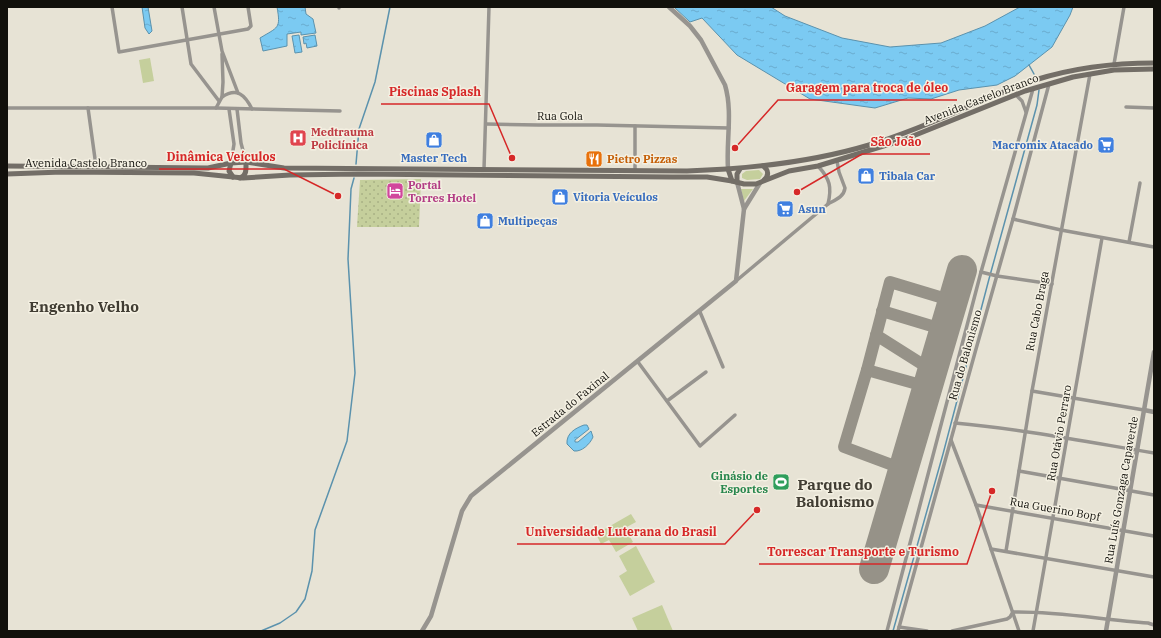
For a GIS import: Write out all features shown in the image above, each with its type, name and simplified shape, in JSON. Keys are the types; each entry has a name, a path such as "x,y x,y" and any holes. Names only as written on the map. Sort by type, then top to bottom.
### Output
{"main road":[{"name":"Avenida Castelo Branco","path":"7,166 208,168 231,163 246,162 284,168 687,171 740,169 814,159 869,145 902,134 1018,86 1072,70 1114,64 1154,63"},
{"path":"1153,69 1154,63"},
{"name":"Avenida Castelo Branco","path":"7,174 62,172 194,173 240,178 290,175 358,174 702,177 751,184 762,182 789,171 837,161 903,140 1016,95 1073,77 1114,70 1153,69"},
{"path":"240,178 246,173 246,162"},
{"path":"231,163 229,171 233,177"},
{"path":"762,182 767,178 768,174 767,169 763,166"},
{"path":"728,169 734,181"},
{"path":"734,181 740,169"}],"street":[{"path":"112,7 120,52 248,29 251,26 248,7"},
{"path":"182,7 191,64 219,101"},
{"path":"214,7 222,51 238,93"},
{"path":"484,169 489,7"},
{"path":"668,7 690,26 702,40 722,79 727,93 729,128 727,153 728,169"},
{"path":"1114,64 1124,7"},
{"path":"222,51 222,97"},
{"name":"Rua Cabo Braga","path":"1006,551 1032,391 1090,74"},
{"name":"Rua do Balonismo","path":"899,629 1049,84"},
{"name":"Rua do Balonismo","path":"887,631 1033,89"},
{"path":"216,108 222,97 232,92 238,93 247,99 252,109"},
{"path":"1016,95 1022,101 1026,114"},
{"path":"1126,107 1154,108"},
{"path":"7,108 216,108 340,111"},
{"path":"88,108 96,166"},
{"path":"229,109 234,144 231,163"},
{"path":"237,109 241,143 246,162"},
{"name":"Rua Gola","path":"486,124 729,128"},
{"path":"635,126 635,170"},
{"path":"234,144 241,143"},
{"path":"736,281 828,204 842,195 845,190 837,161"},
{"path":"818,166 829,182 831,192 828,204"},
{"path":"734,181 744,209 736,281"},
{"path":"744,209 762,182"},
{"path":"1129,242 1140,183"},
{"path":"1013,219 1061,230 1154,247"},
{"name":"Rua Otávio Perraro","path":"1033,631 1102,238"},
{"path":"984,273 995,276 1052,284"},
{"name":"Estrada do Faxinal","path":"422,631 431,616 462,511 471,496 700,312 736,281"},
{"path":"700,312 722,367"},
{"name":"Rua Luís Gonzaga Capaverde","path":"1106,631 1153,366 1154,352"},
{"path":"638,362 700,446 735,415"},
{"path":"667,401 706,372"},
{"path":"1032,391 1154,412"},
{"path":"955,423 993,426 1154,453"},
{"path":"951,440 976,505 1020,631"},
{"path":"1019,471 1154,495"},
{"name":"Rua Guerino Bopf","path":"976,505 1154,536"},
{"path":"991,549 1154,577"},
{"path":"1013,612 1037,612 1148,623 1154,625"},
{"path":"952,631 1007,619 1013,612"},
{"path":"981,625 982,631"},
{"path":"899,629 927,631"}],"green space":[{"path":"150,58 154,81 143,83 139,60"},
{"path":"759,170 763,174 760,179 747,180 742,178 742,174 746,171"},
{"path":"421,179 419,227 357,227 360,180"},
{"path":"741,189 753,189 744,201"},
{"path":"631,514 636,522 625,528 633,542 616,552 609,540 601,544 596,534"},
{"path":"636,546 655,582 630,596 619,576 627,571 619,556"},
{"path":"662,605 673,631 638,631 632,618"}],"water":[{"path":"142,7 148,7 152,31 149,34 145,28"},
{"path":"277,7 305,7 306,14 313,19 316,33 301,35 301,32 287,34 287,46 263,51 260,38 277,27 279,20"},
{"path":"674,7 771,7 785,16 842,38 890,47 941,43 985,26 1020,7 1073,7 1052,47 1015,76 997,85 959,90 931,99 908,98 875,108 810,99 737,55 702,18 690,22"},
{"path":"299,35 302,52 295,53 292,36"},
{"path":"315,35 317,46 307,48 306,43 304,44 303,37"},
{"path":"587,425 589,429 575,440 575,442 578,442 591,431 593,437 585,447 574,451 567,444 568,437 575,429"}],"waterway":[{"path":"356,164 359,129 375,82 390,7"},
{"path":"1029,65 1034,74"},
{"path":"893,631 943,454 1037,105 1039,90"},
{"path":"261,631 280,623 296,612 305,599 312,571 315,530 347,441 355,373 348,259 351,189 354,178"}],"taxiway":[{"path":"903,469 844,447 867,370 890,282 953,301"},
{"path":"882,311 945,330"},
{"path":"876,335 933,371"},
{"path":"867,370 928,387"}],"runway":[{"path":"874,569 962,270"}],"place":[{"name":"Medtrauma Policlínica","path":"298,138"},
{"name":"Master Tech","path":"434,140"},
{"name":"Macromix Atacado","path":"1106,145"},
{"name":"Garagem para troca de óleo","path":"735,148"},
{"name":"Piscinas Splash","path":"512,158"},
{"name":"Pietro Pizzas","path":"594,159"},
{"name":"Tibala Car","path":"866,176"},
{"name":"Portal Torres Hotel","path":"395,191"},
{"name":"São João","path":"797,192"},
{"name":"Dinâmica Veículos","path":"338,196"},
{"name":"Vitoria Veículos","path":"560,197"},
{"name":"Asun","path":"785,209"},
{"name":"Multipeças","path":"485,221"},
{"name":"Ginásio de Esportes","path":"781,482"},
{"name":"Torrescar Transporte e Turismo","path":"992,491"},
{"name":"Universidade Luterana do Brasil","path":"757,510"}],"district":[{"name":"Engenho Velho","path":"84,307"},
{"name":"Parque do Balonismo","path":"835,494"}]}
